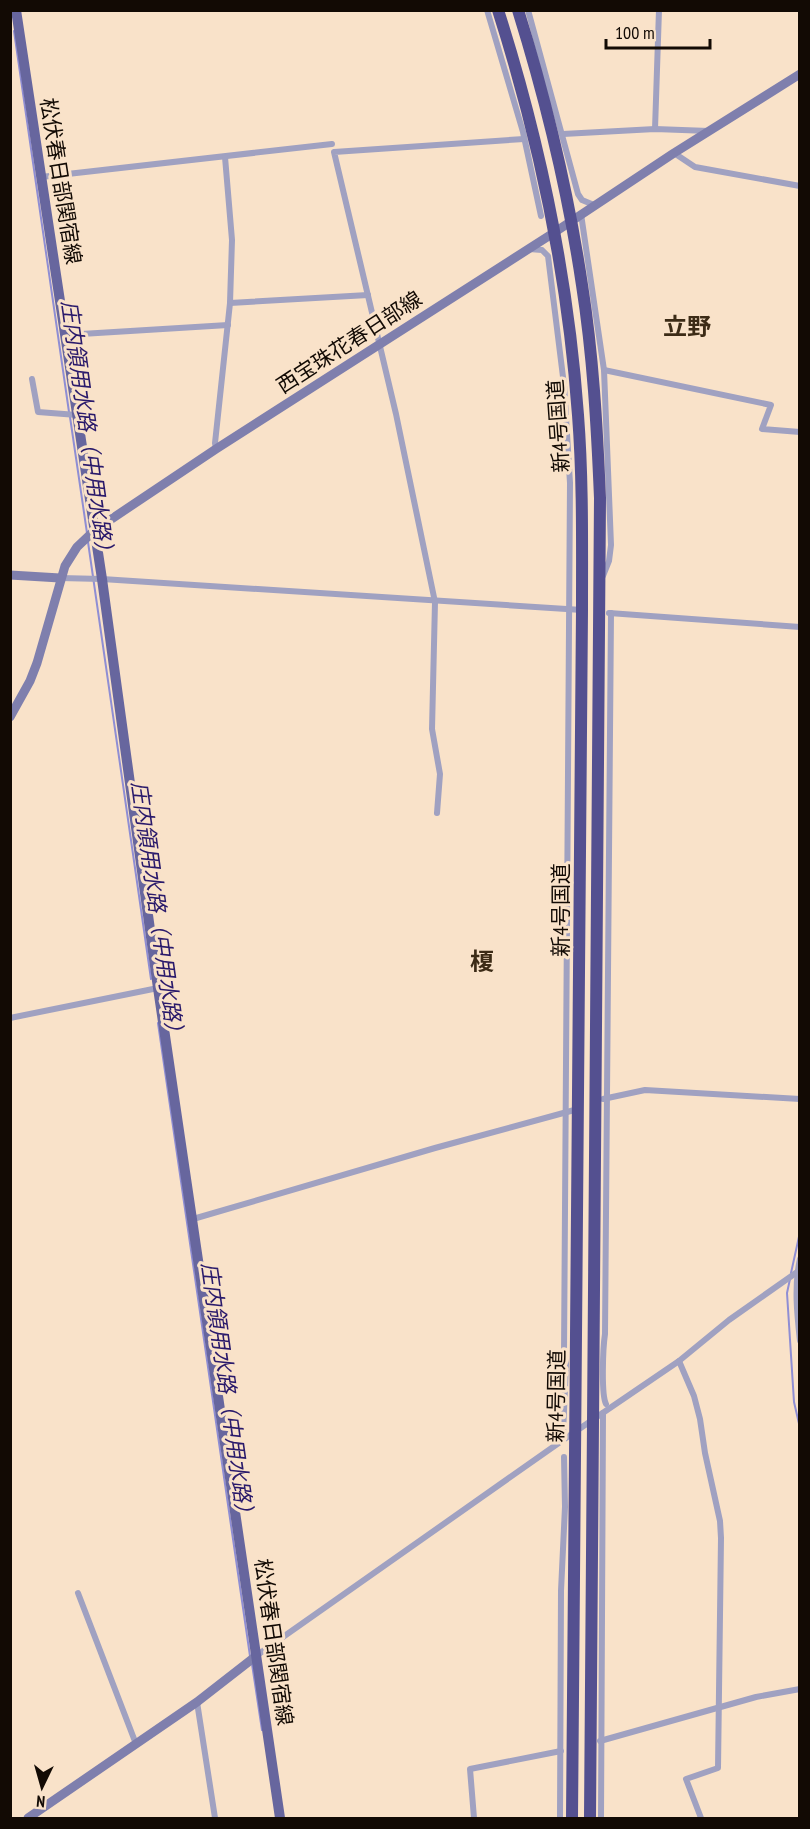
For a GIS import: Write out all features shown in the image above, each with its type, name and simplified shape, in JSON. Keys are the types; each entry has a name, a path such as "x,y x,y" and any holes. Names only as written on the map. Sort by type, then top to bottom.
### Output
{"highway":[{"name":"新4号国道","path":"498,10 521,88 542,195 555,232 569,328 578,416 582,491 576,610 569,1433 572,1818"},
{"name":"新4号国道","path":"518,10 541,84 576,217 583,258 596,421 600,498 600,584 605,612 596,1742 590,1818"}],"main road":[{"name":"松伏春日部関宿線","path":"16,10 95,530 158,988 280,1818"},
{"name":"西宝珠花春日部線","path":"10,717 37,663 60,578 70,555 82,540 216,449 800,74"},
{"path":"10,575 60,578"},
{"path":"28,1818 196,1702 256,1656"}],"street":[{"path":"487,10 542,195 541,216"},
{"path":"528,10 578,194 582,200 594,205"},
{"path":"655,129 659,10"},
{"path":"563,134 655,129 710,131"},
{"path":"436,813 440,774 432,729 435,602 396,414 334,152 524,139"},
{"path":"41,177 332,144"},
{"path":"674,153 695,167 800,186"},
{"path":"216,449 230,303 232,240 225,157"},
{"path":"60,578 576,610 569,442 556,312 548,256 542,250 529,249"},
{"path":"583,258 604,370 611,544 609,561 600,584"},
{"path":"230,303 368,295"},
{"path":"65,335 228,325"},
{"path":"604,370 771,405 762,429 800,432"},
{"path":"32,378 38,412 77,415"},
{"path":"605,612 800,627"},
{"path":"10,1018 158,988"},
{"path":"601,1100 645,1090 800,1099"},
{"path":"193,1219 435,1148 572,1111"},
{"path":"800,1260 798,1271 800,1341"},
{"path":"256,1656 569,1433 598,1417 679,1361 729,1320 798,1271"},
{"path":"598,1360 606,1404"},
{"path":"679,1361 694,1396 720,1521 721,1538 718,1768 686,1779 701,1818"},
{"path":"560,1818 561,1591 570,1499 564,1456"},
{"path":"78,1593 136,1744"},
{"path":"601,1818 596,1742 756,1697 800,1689"},
{"path":"196,1702 215,1818"},
{"path":"474,1818 470,1769 561,1751"}],"waterway":[{"name":"庄内領用水路（中用水路）","path":"14,31 69,412"},
{"name":"庄内領用水路（中用水路）","path":"70,417 87,533"},
{"name":"庄内領用水路（中用水路）","path":"88,542 151,979"},
{"name":"庄内領用水路（中用水路）","path":"158,1023 250,1656"},
{"path":"791,1273 800,1232"},
{"path":"790,1279 787,1293 794,1402 800,1428"},
{"name":"庄内領用水路（中用水路）","path":"252,1664 262,1730"}],"district":[{"name":"立野","path":"687,326"},
{"name":"榎","path":"482,961"}]}
